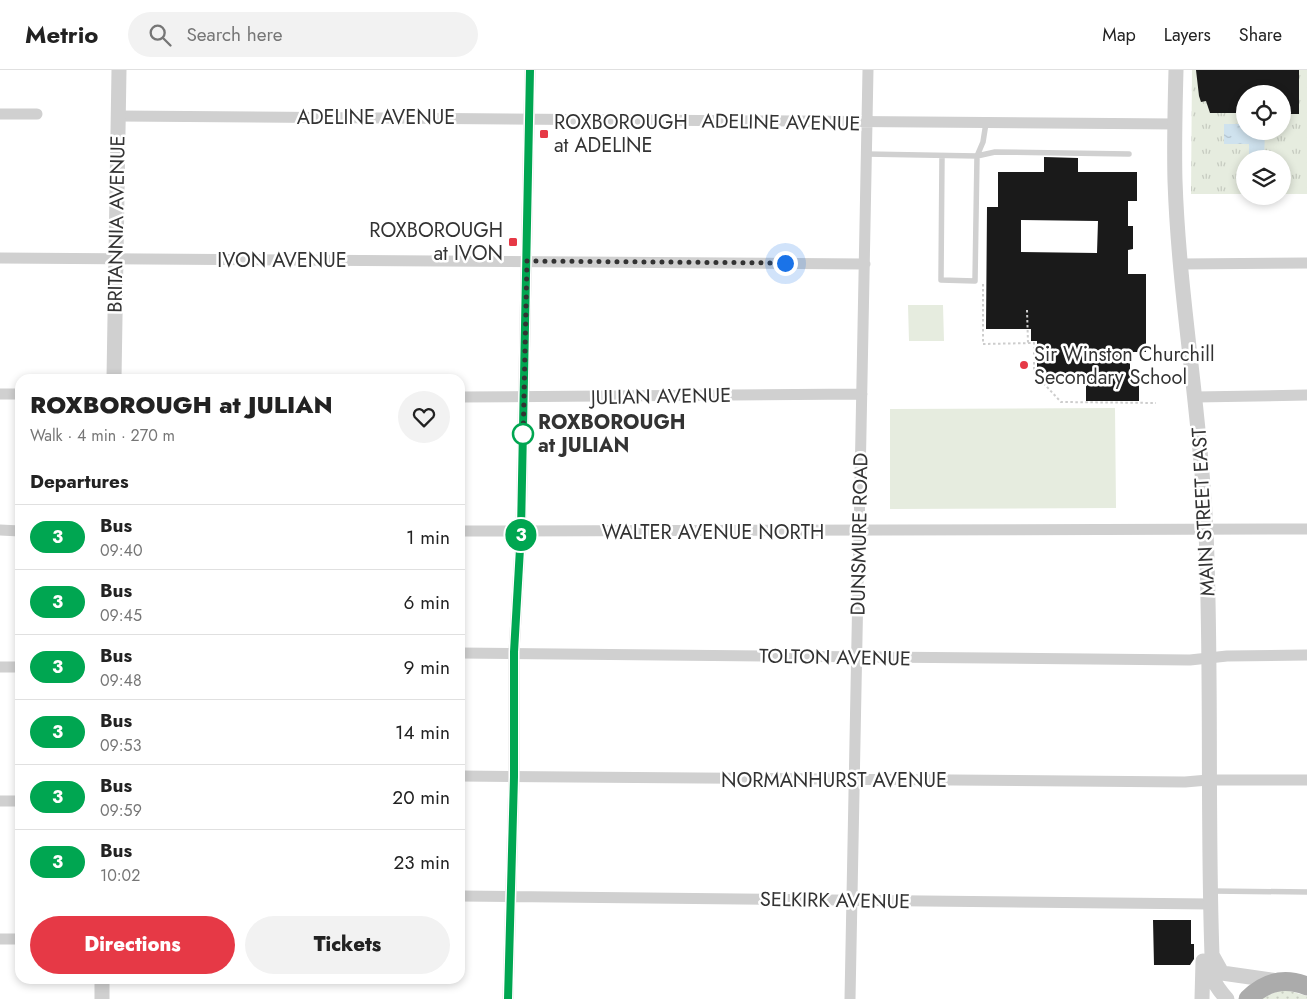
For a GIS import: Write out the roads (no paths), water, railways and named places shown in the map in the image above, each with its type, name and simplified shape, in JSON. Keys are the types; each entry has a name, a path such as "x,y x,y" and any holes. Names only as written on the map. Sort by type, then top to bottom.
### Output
{"main road":[{"path":"1248,999 1266,985 1278,981 1304,984"}],"street":[{"name":"BRITANNIA AVENUE","path":"114,374 119,70"},
{"path":"508,999 514,777 514,652 521,531 530,70"},
{"name":"DUNSMURE ROAD","path":"850,999 868,70"},
{"name":"MAIN STREET EAST","path":"1176,70 1175,181 1196,397 1206,530 1210,658 1208,780 1210,971 1218,988 1227,999"},
{"path":"0,114 37,114"},
{"name":"ADELINE AVENUE","path":"118,116 1175,124"},
{"name":"IVON AVENUE","path":"0,258 865,264"},
{"path":"1182,264 1307,263"},
{"path":"0,394 15,394"},
{"name":"JULIAN AVENUE","path":"465,397 862,394"},
{"path":"1196,397 1307,396"},
{"name":"WALTER AVENUE NORTH","path":"465,531 858,532 1307,529"},
{"path":"0,530 15,530"},
{"name":"TOLTON AVENUE","path":"465,653 1181,660 1227,656 1307,655"},
{"path":"0,667 15,667"},
{"name":"NORMANHURST AVENUE","path":"465,776 1185,782 1208,780 1307,780"},
{"path":"0,801 15,801"},
{"name":"SELKIRK AVENUE","path":"465,896 851,900 1210,898"},
{"path":"0,939 15,939"},
{"path":"1211,948 1222,973 1278,981"},
{"path":"1202,999 1202,964 1211,948"},
{"path":"102,984 102,999"}],"lane":[{"path":"942,156 941,280 975,281 977,156 983,142 986,123"},
{"path":"866,154 942,156 977,156 995,152 1128,154"},
{"path":"1210,898 1307,892"}],"water":[{"path":"1224,124 1236,124 1236,140 1265,140 1264,150 1249,150 1249,144 1224,144"}],"place":[{"name":"ROXBOROUGH at ADELINE","path":"544,134"},
{"name":"ROXBOROUGH at IVON","path":"513,242"},
{"name":"Sir Winston Churchill Secondary School","path":"1024,365"},
{"name":"ROXBOROUGH at JULIAN","path":"523,434"}]}
